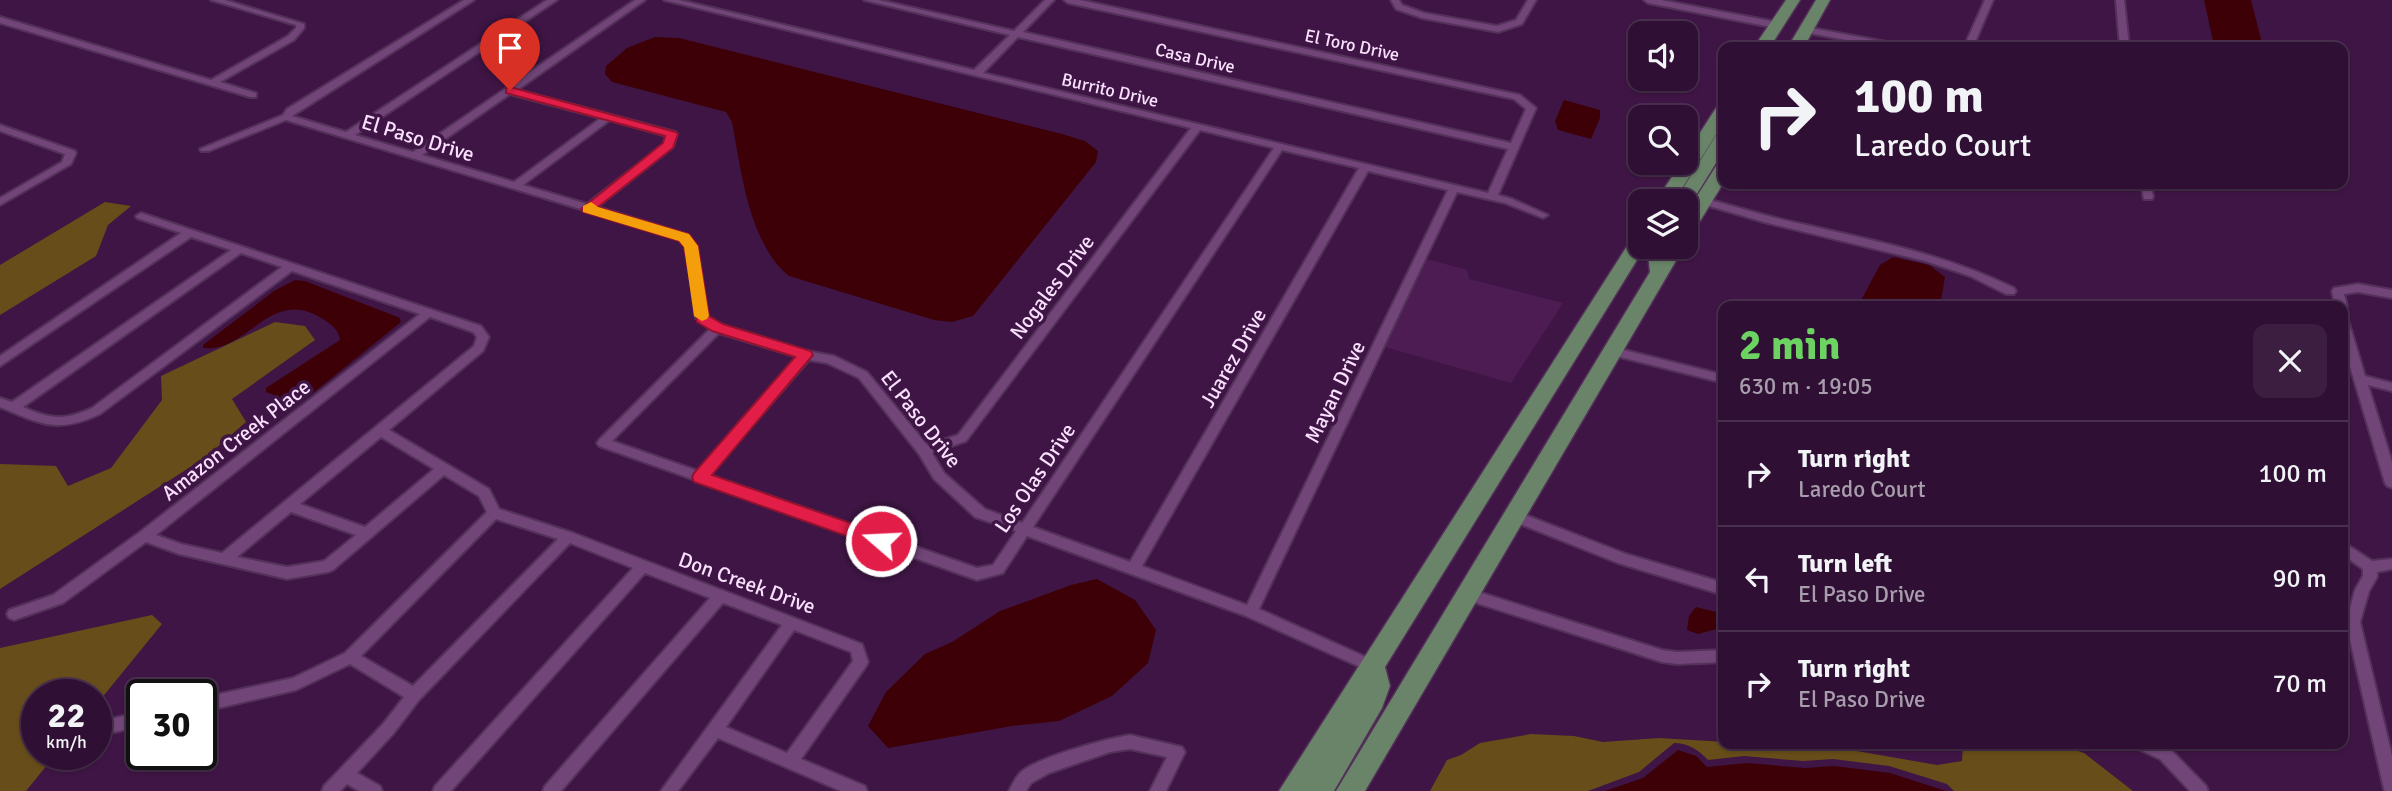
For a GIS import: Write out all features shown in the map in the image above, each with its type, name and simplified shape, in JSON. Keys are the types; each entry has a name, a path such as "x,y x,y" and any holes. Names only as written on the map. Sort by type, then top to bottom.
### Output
{"main road":[{"path":"1765,42 1793,0"},
{"path":"1783,42 1800,13 1800,0"},
{"path":"1799,42 1817,4"},
{"path":"1673,189 1718,117"},
{"path":"1691,189 1718,146"},
{"path":"1698,209 1718,177"},
{"path":"1293,791 1628,259"},
{"path":"1658,259 1660,271"},
{"path":"1350,791 1668,259"},
{"path":"1319,791 1368,708 1377,686 1371,666"}],"street":[{"path":"212,83 290,38 300,28 300,24 215,0"},
{"path":"205,149 286,117 290,111 470,0"},
{"path":"346,136 553,0"},
{"path":"414,156 640,0"},
{"name":"Burrito Drive","path":"668,0 1492,197 1543,215"},
{"name":"Casa Drive","path":"868,0 1514,148"},
{"path":"976,74 1050,0"},
{"name":"El Toro Drive","path":"1068,0 1517,97 1531,108 1492,197"},
{"path":"1395,0 1399,7 1422,15 1498,29 1519,22 1532,0"},
{"path":"1648,0 1776,25"},
{"path":"1970,42 1989,0"},
{"path":"2120,0 2124,42"},
{"path":"0,20 253,95"},
{"path":"1806,30 1870,42"},
{"path":"510,90 672,134 669,145 588,209"},
{"name":"El Paso Drive","path":"286,117 684,237 691,246 702,318 717,328 806,355 830,359 863,376 924,451 939,475 980,513 1251,612 1371,666"},
{"path":"514,187 607,118"},
{"name":"Nogales Drive","path":"924,451 962,438 1197,127"},
{"path":"0,128 71,153 66,163 0,202"},
{"name":"Los Olas Drive","path":"717,328 603,443 977,574 998,569 1280,146"},
{"name":"Juarez Drive","path":"1134,568 1365,167"},
{"name":"Mayan Drive","path":"1251,612 1454,188"},
{"path":"2147,189 2148,197"},
{"path":"1703,201 1828,236 1891,248 1962,269 2010,291"},
{"path":"141,216 477,329 483,337 479,348 225,559"},
{"path":"0,362 189,233"},
{"path":"14,407 239,250"},
{"path":"0,402 56,424 74,423 96,411 290,267"},
{"path":"2340,301 2339,292 2358,288 2392,294"},
{"name":"Amazon Creek Place","path":"14,614 58,599 145,537 427,314"},
{"path":"2348,339 2392,483"},
{"path":"1612,351 1718,378"},
{"path":"700,477 806,355"},
{"path":"2360,379 2392,387"},
{"path":"217,701 296,684 350,657 494,513 484,493 381,431"},
{"path":"145,537 179,549 287,573 311,571 328,566 442,470"},
{"path":"289,506 368,534"},
{"name":"Don Creek Drive","path":"494,513 568,537 858,648 861,662 790,761"},
{"path":"1515,516 1623,559 1718,587"},
{"path":"330,791 388,729 414,695 568,537"},
{"path":"2348,551 2371,567 2392,564"},
{"path":"440,791 642,567"},
{"path":"2371,567 2370,577 2362,590 2353,622 2392,789"},
{"path":"551,791 721,595"},
{"path":"1469,595 1662,656 1718,656"},
{"path":"669,791 792,622"},
{"path":"350,657 414,695"},
{"path":"715,730 859,791"},
{"path":"1017,791 1025,778 1044,767 1111,745 1130,742 1177,752 1158,791"},
{"path":"2154,749 2165,754 2200,791"},
{"path":"346,775 374,791"}],"shaded area":[{"path":"2204,0 2251,0 2262,42 2213,41"},
{"path":"655,37 679,38 1062,134 1085,141 1098,151 1096,162 973,316 952,322 934,320 789,276 775,262 764,245 749,205 732,122 726,112 612,82 605,74 606,66 627,48"},
{"path":"1564,100 1600,110 1600,118 1591,139 1558,130 1555,121"},
{"path":"105,202 131,206 108,225 96,256 0,315 0,265"},
{"path":"1893,257 1929,265 1945,277 1941,301 1861,301 1880,265"},
{"path":"1427,259 1467,270 1469,279 1563,303 1511,383 1385,347"},
{"path":"295,280 305,281 400,318 401,322 313,393 290,399 266,392 266,388 340,340 332,325 323,319 305,311 288,310 260,323 234,341 219,347 203,348 203,345 274,291"},
{"path":"275,322 305,326 315,340 232,399 246,422 206,457 0,589 0,464 56,466 68,486 111,468 162,400 161,376"},
{"path":"1097,579 1135,600 1156,630 1148,663 1112,696 1059,721 1012,726 888,748 868,726 886,692 925,654 952,642 1000,611 1071,585"},
{"path":"1696,607 1718,612 1718,629 1698,634 1687,630 1689,616"},
{"path":"152,615 162,624 112,685 112,679 21,679 21,770 43,770 26,791 0,791 0,648"},
{"path":"1531,734 1574,736 1603,742 1659,738 1718,741 1718,749 1845,749 1937,765 1962,761 1963,749 2073,749 2084,753 2133,791 1954,791 1947,784 1889,766 1833,759 1803,761 1744,756 1708,760 1693,748 1674,743 1639,772 1588,791 1430,791 1447,760 1480,743"},
{"path":"1678,750 1696,756 1707,767 1747,763 1805,768 1834,766 1890,773 1946,791 1605,791 1643,778"}],"slow traffic":[{"path":"591,206 588,209 684,237 691,246 702,316"}],"route":[{"path":"510,90 672,134 669,145 588,209 684,237 691,246 702,318 717,328 806,355 700,477 881,541"}]}
